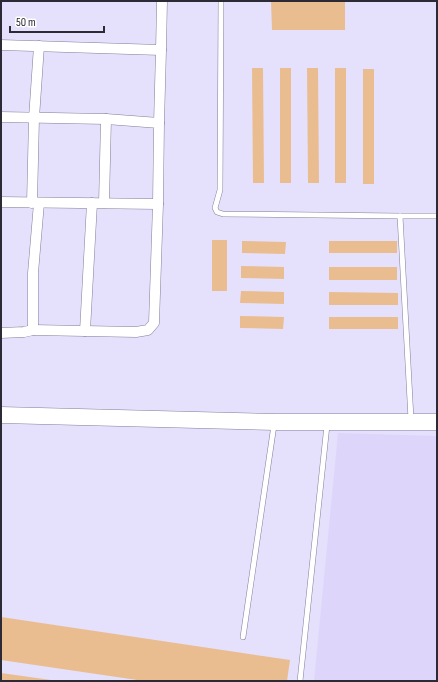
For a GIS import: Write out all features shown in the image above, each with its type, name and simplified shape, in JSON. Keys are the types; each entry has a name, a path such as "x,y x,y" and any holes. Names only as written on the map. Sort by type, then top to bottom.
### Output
{"main road":[{"path":"1,415 275,422 437,422"}],"street":[{"path":"1,332 24,332 33,330 136,332 148,330 154,324 162,1"},
{"path":"1,45 161,50"},
{"path":"33,330 33,273 36,203 34,118 39,46"},
{"path":"1,117 106,119 159,123"},
{"path":"104,203 106,119"},
{"path":"1,202 158,204"},
{"path":"86,331 92,203"}],"lane":[{"path":"221,1 220,190 215,211 219,214 437,216"},
{"path":"400,216 411,422"},
{"path":"244,636 275,422"},
{"path":"300,681 328,422"}],"shaded area":[{"path":"338,433 437,436 437,681 314,681"}],"building":[{"path":"271,1 345,1 345,30 272,30"},
{"path":"252,68 263,68 264,183 253,183"},
{"path":"280,68 291,68 291,183 280,183"},
{"path":"307,68 318,68 319,183 308,183"},
{"path":"335,68 346,68 346,183 335,183"},
{"path":"363,69 374,69 374,184 363,184"},
{"path":"212,240 227,240 227,291 212,291"},
{"path":"242,241 286,242 285,254 242,253"},
{"path":"329,241 397,241 397,253 329,253"},
{"path":"241,266 284,267 284,279 241,278"},
{"path":"329,267 397,267 397,280 329,280"},
{"path":"241,291 284,292 284,304 240,303"},
{"path":"329,292 398,293 398,305 329,305"},
{"path":"240,316 284,317 283,329 240,328"},
{"path":"329,317 398,317 398,329 329,329"},
{"path":"1,617 290,660 287,681 144,681 1,660"},
{"path":"1,673 51,680 51,681 1,681"}]}
